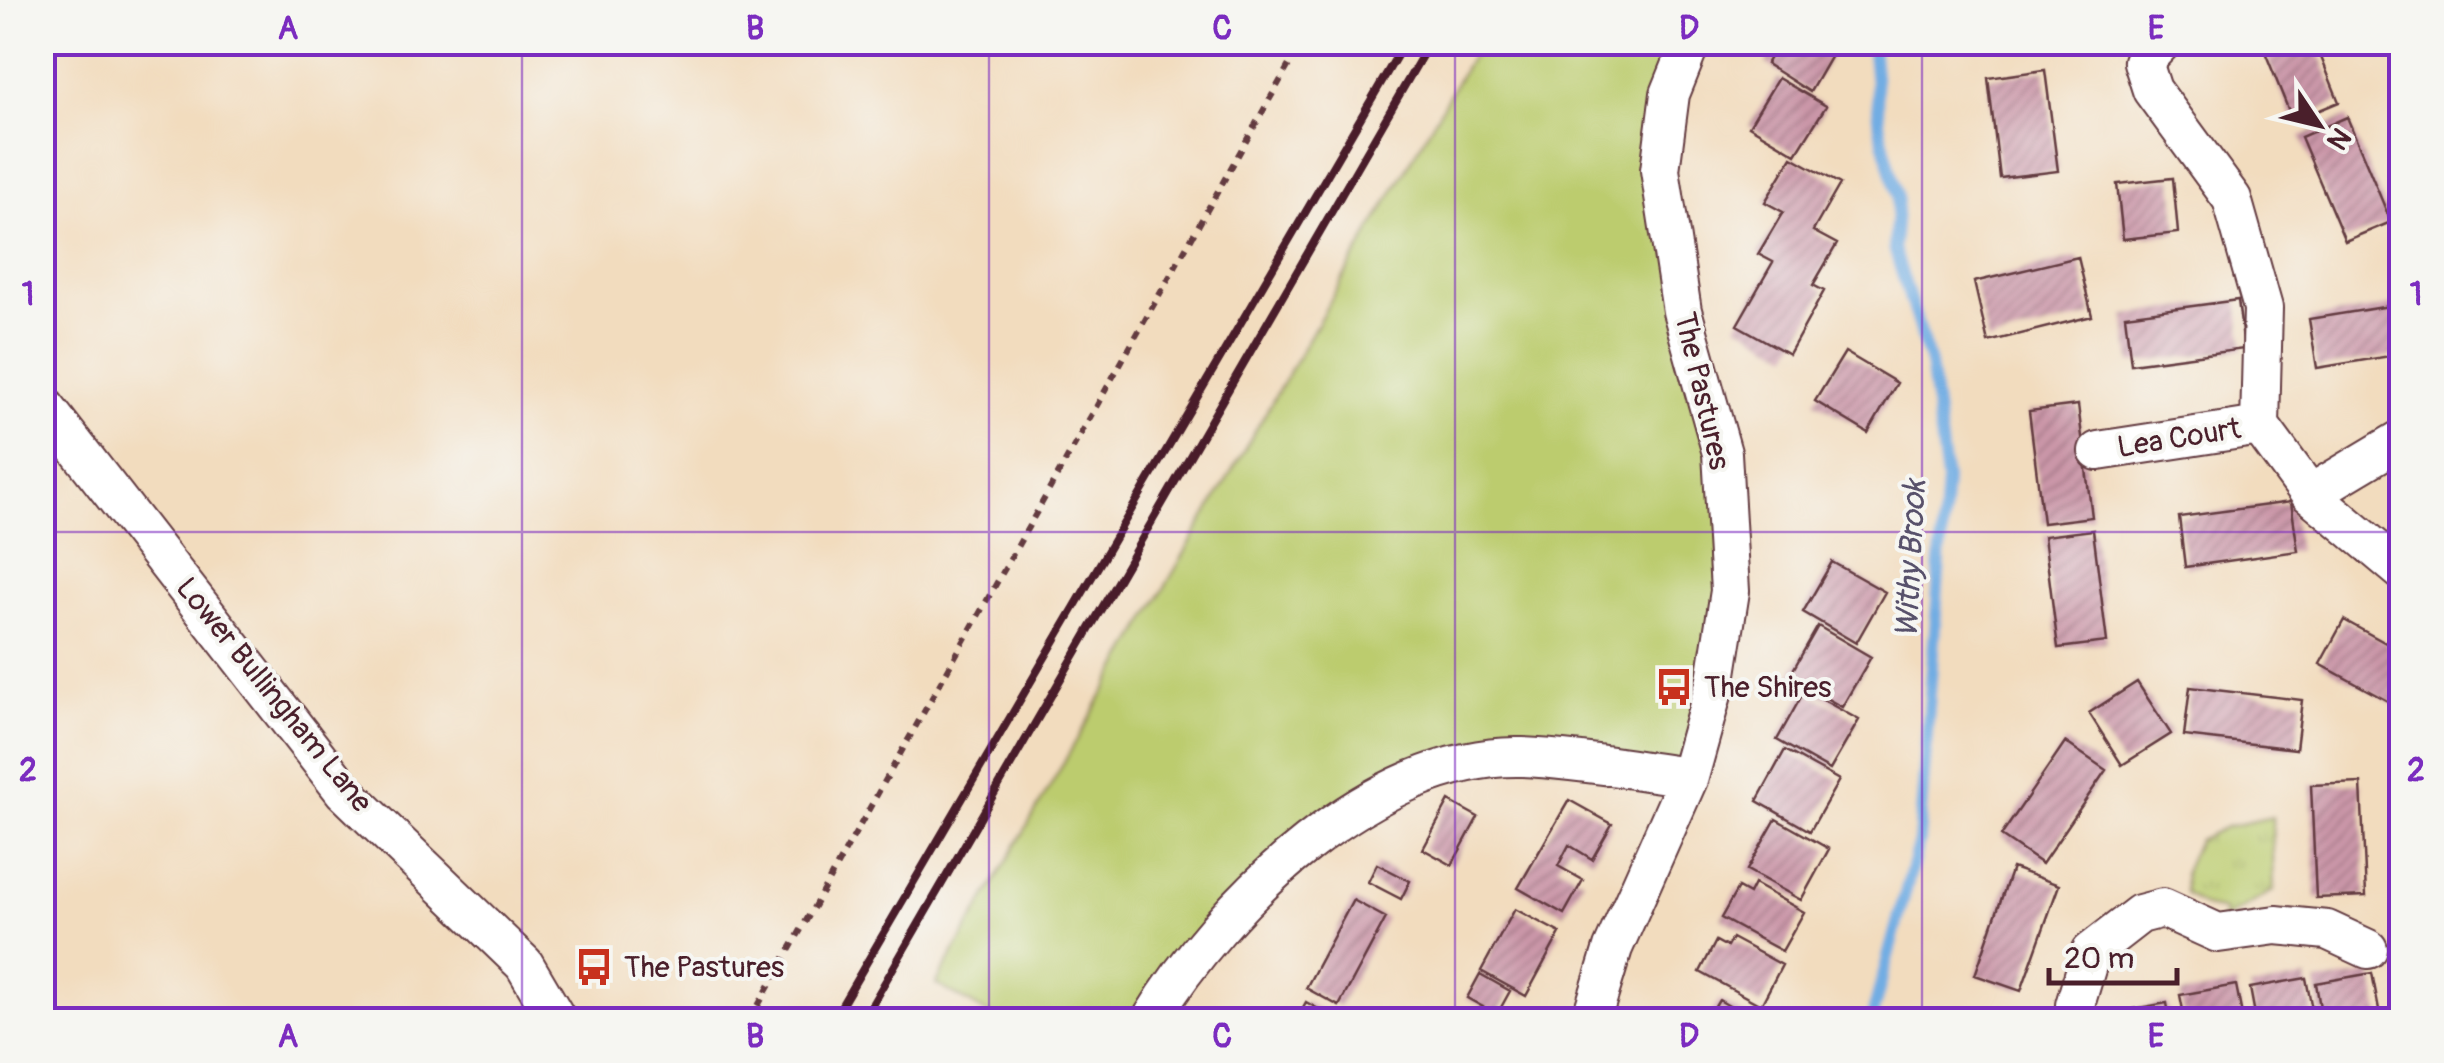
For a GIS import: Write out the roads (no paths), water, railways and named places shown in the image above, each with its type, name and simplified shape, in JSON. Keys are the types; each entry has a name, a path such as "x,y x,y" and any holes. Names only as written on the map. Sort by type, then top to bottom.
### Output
{"street":[{"name":"The Pastures","path":"1590,1020 1613,948 1689,777 1716,680 1730,591 1722,453 1682,312 1660,170 1670,94 1691,42"},
{"path":"2162,42 2143,62 2152,90 2232,198 2263,308 2260,426 2310,494 2402,570"},
{"name":"Lower Bullingham Lane","path":"42,403 344,791 524,964 556,1020"},
{"name":"Lea Court","path":"2098,451 2260,426"},
{"path":"2310,494 2402,439"},
{"path":"1151,1020 1226,917 1310,840 1391,788 1451,768 1520,757 1689,777"},
{"path":"2079,1020 2076,1005 2091,952 2140,914 2164,908 2218,933 2276,924 2327,930 2368,948"}],"waterway":[{"name":"Withy Brook","path":"1871,1020 1919,841 1946,480 1930,364 1894,248 1898,197 1880,129 1872,42"}],"railway":[{"path":"833,1020 1405,42"},
{"path":"863,1020 1430,42"}],"place":[{"name":"The Shires","path":"1674,687"},
{"name":"The Pastures","path":"594,967"}]}
